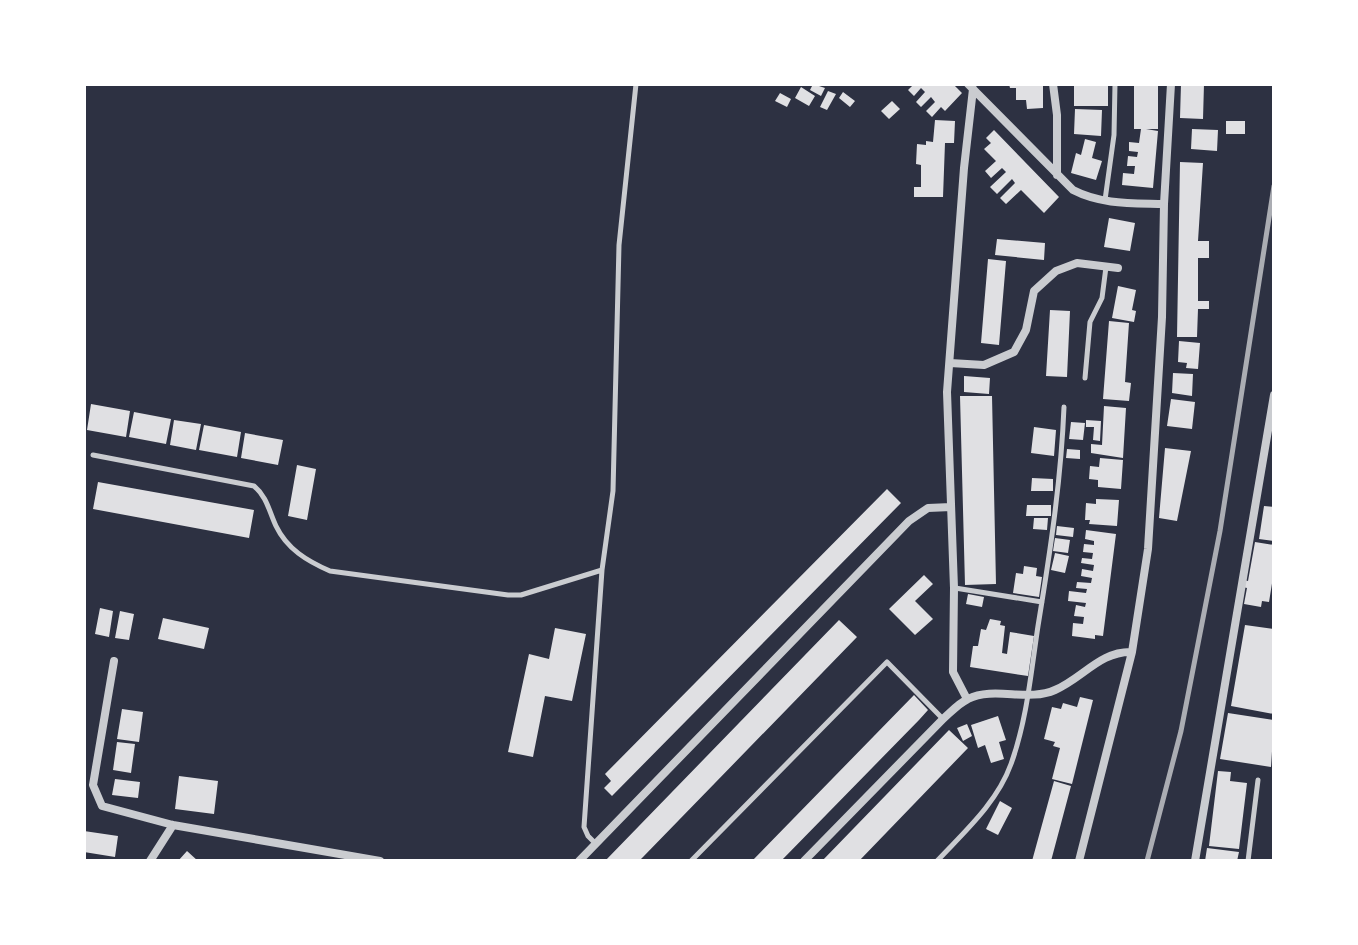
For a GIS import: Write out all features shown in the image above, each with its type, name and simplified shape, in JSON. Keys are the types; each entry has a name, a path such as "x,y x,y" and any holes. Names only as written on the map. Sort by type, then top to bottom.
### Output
{"street":[{"path":"1053,84 1057,115 1057,175"},
{"path":"1079,861 1132,652 1148,549 1162,317 1171,84"},
{"path":"971,86 1073,190 1090,199 1164,204"},
{"path":"967,699 953,672 954,588 947,392 971,86"},
{"path":"950,363 984,365 1014,352 1026,330 1034,291 1056,271 1077,263 1118,268"},
{"path":"1195,861 1270,447 1274,395"},
{"path":"579,861 909,521 928,508 951,507"},
{"path":"804,861 943,719 967,699 984,695 1052,692 1109,654 1132,652"},
{"path":"114,661 93,785 102,806 173,825 380,861"},
{"path":"150,861 173,825"}],"lane":[{"path":"595,843 584,827 602,570 613,491 619,245 636,84"},
{"path":"1105,201 1114,135 1115,84"},
{"path":"1085,378 1090,322 1102,298 1106,266"},
{"path":"937,861 994,797 1011,765 1028,695 1042,602 1062,465 1064,407"},
{"path":"93,455 254,486 266,499 276,528 285,540 312,564 330,571 521,595 602,570"},
{"path":"954,588 1042,602"},
{"path":"691,861 887,662 943,719"},
{"path":"1248,861 1258,780"}],"building":[{"path":"813,84 825,88 821,96 810,90"},
{"path":"914,84 953,84 962,93 945,111 941,107 932,117 926,111 935,102 931,97 921,107 916,102 925,92 921,88 914,96 908,90"},
{"path":"1009,84 1043,84 1043,108 1027,109 1026,100 1016,100 1016,88 1010,88"},
{"path":"1074,84 1108,84 1108,106 1074,106"},
{"path":"1134,84 1158,84 1158,129 1146,129 1158,131 1153,188 1122,185 1123,173 1134,174 1135,166 1127,166 1128,156 1137,157 1138,152 1129,151 1129,142 1139,143 1141,129 1134,129"},
{"path":"1181,84 1204,84 1203,119 1180,118"},
{"path":"801,87 815,96 809,106 795,98"},
{"path":"828,91 836,94 827,110 820,107"},
{"path":"843,92 855,101 850,107 839,98"},
{"path":"780,93 791,99 787,107 775,101"},
{"path":"892,101 900,109 889,119 881,111"},
{"path":"1075,109 1102,110 1101,136 1074,134"},
{"path":"935,120 955,121 954,143 945,143 943,197 914,197 914,187 921,187 921,165 916,164 917,144 933,142"},
{"path":"1226,121 1245,121 1245,134 1226,134"},
{"path":"1192,129 1218,130 1217,151 1191,149"},
{"path":"994,130 1059,197 1044,213 1021,190 1006,204 1000,198 1015,183 1012,179 997,194 990,187 1006,172 1002,168 991,178 985,171 996,161 984,149 991,143 986,138"},
{"path":"1085,139 1096,142 1092,158 1102,161 1096,180 1071,173 1076,153 1081,155"},
{"path":"1180,162 1203,163 1198,241 1209,241 1209,258 1198,258 1198,301 1209,301 1209,309 1198,309 1197,337 1177,337"},
{"path":"1109,218 1135,223 1130,251 1104,247"},
{"path":"997,239 1045,243 1044,260 995,255"},
{"path":"988,259 1006,261 999,345 981,343"},
{"path":"1118,286 1136,290 1132,310 1136,311 1134,322 1112,318"},
{"path":"1050,310 1070,311 1067,377 1046,376"},
{"path":"1109,321 1129,323 1125,382 1131,383 1129,401 1103,399"},
{"path":"1179,341 1200,343 1198,369 1186,368 1187,363 1178,362"},
{"path":"1173,373 1193,374 1192,396 1172,393"},
{"path":"964,376 990,378 989,394 964,392"},
{"path":"960,396 992,396 996,584 965,585"},
{"path":"1171,399 1195,402 1192,429 1167,426"},
{"path":"91,404 130,411 126,437 87,430"},
{"path":"1104,406 1126,408 1123,458 1091,453 1091,444 1102,445"},
{"path":"134,412 171,419 166,444 129,437"},
{"path":"174,420 201,424 196,450 170,445"},
{"path":"1086,420 1101,421 1100,441 1093,440 1094,427 1086,427"},
{"path":"1071,422 1085,423 1083,440 1069,439"},
{"path":"204,425 241,432 237,457 199,450"},
{"path":"1034,427 1056,430 1054,456 1031,453"},
{"path":"245,433 283,440 278,465 241,458"},
{"path":"1165,448 1191,451 1177,521 1159,518"},
{"path":"1067,449 1080,450 1080,459 1066,458"},
{"path":"1100,458 1123,460 1121,489 1098,487 1098,480 1089,479 1090,466 1099,467"},
{"path":"297,465 316,469 307,520 288,516"},
{"path":"1032,478 1053,479 1053,491 1031,491"},
{"path":"98,482 254,510 249,538 93,509"},
{"path":"887,489 901,503 612,796 604,788 611,781 605,774"},
{"path":"1096,499 1119,500 1117,526 1089,524 1090,520 1085,520 1086,503 1096,504"},
{"path":"1027,505 1051,505 1051,516 1026,516"},
{"path":"1264,506 1274,507 1274,541 1259,539"},
{"path":"1034,518 1048,518 1047,530 1033,529"},
{"path":"1057,526 1074,528 1073,537 1056,535"},
{"path":"1086,530 1116,534 1103,636 1095,635 1095,639 1072,636 1073,623 1083,624 1084,617 1074,616 1076,605 1085,607 1086,603 1068,601 1069,591 1086,593 1087,589 1076,588 1077,582 1091,583 1092,578 1081,576 1082,569 1093,571 1094,565 1081,563 1082,558 1092,559 1093,553 1083,552 1084,544 1094,545 1094,541 1085,539"},
{"path":"1055,538 1070,540 1068,553 1053,551"},
{"path":"1255,542 1274,545 1269,602 1262,601 1261,607 1244,604 1247,588 1243,587 1244,580 1248,581"},
{"path":"1055,553 1069,556 1065,573 1051,570"},
{"path":"1024,566 1037,568 1036,576 1042,577 1039,597 1013,593 1016,573 1023,574"},
{"path":"924,575 933,584 915,601 933,619 915,635 889,609"},
{"path":"968,594 984,597 982,607 966,604"},
{"path":"100,608 113,611 109,637 95,634"},
{"path":"120,611 134,614 129,640 115,638"},
{"path":"163,618 209,628 204,649 158,639"},
{"path":"990,619 1001,621 1000,625 1005,626 1002,653 1007,654 1010,632 1034,636 1028,676 970,667 973,646 978,646 981,629 986,630"},
{"path":"839,620 857,637 639,861 605,861"},
{"path":"1245,625 1274,629 1274,714 1231,706"},
{"path":"555,628 586,634 572,701 545,696 533,757 508,752 529,654 549,659"},
{"path":"914,695 928,710 919,720 781,861 752,861"},
{"path":"1080,697 1093,700 1072,784 1052,779 1060,748 1053,746 1055,742 1044,739 1052,707 1061,709 1063,703 1077,707"},
{"path":"122,709 143,712 139,742 117,739"},
{"path":"1228,713 1274,720 1271,767 1220,759"},
{"path":"998,716 1006,740 999,742 1004,759 991,763 985,745 978,748 971,725"},
{"path":"967,724 972,736 963,741 957,728"},
{"path":"949,730 968,748 859,861 822,861"},
{"path":"117,742 135,744 131,773 113,770"},
{"path":"1218,771 1231,772 1230,781 1247,783 1239,849 1209,846"},
{"path":"179,776 218,781 214,814 175,809"},
{"path":"115,779 140,782 138,798 112,795"},
{"path":"1054,781 1071,786 1051,861 1032,861"},
{"path":"1000,801 1012,808 998,835 986,829"},
{"path":"84,831 118,836 115,857 84,852"},
{"path":"1207,848 1239,852 1237,861 1205,861"},
{"path":"187,851 198,861 178,861"}],"railway":[{"path":"1147,861 1181,731 1220,531 1274,186"}]}
